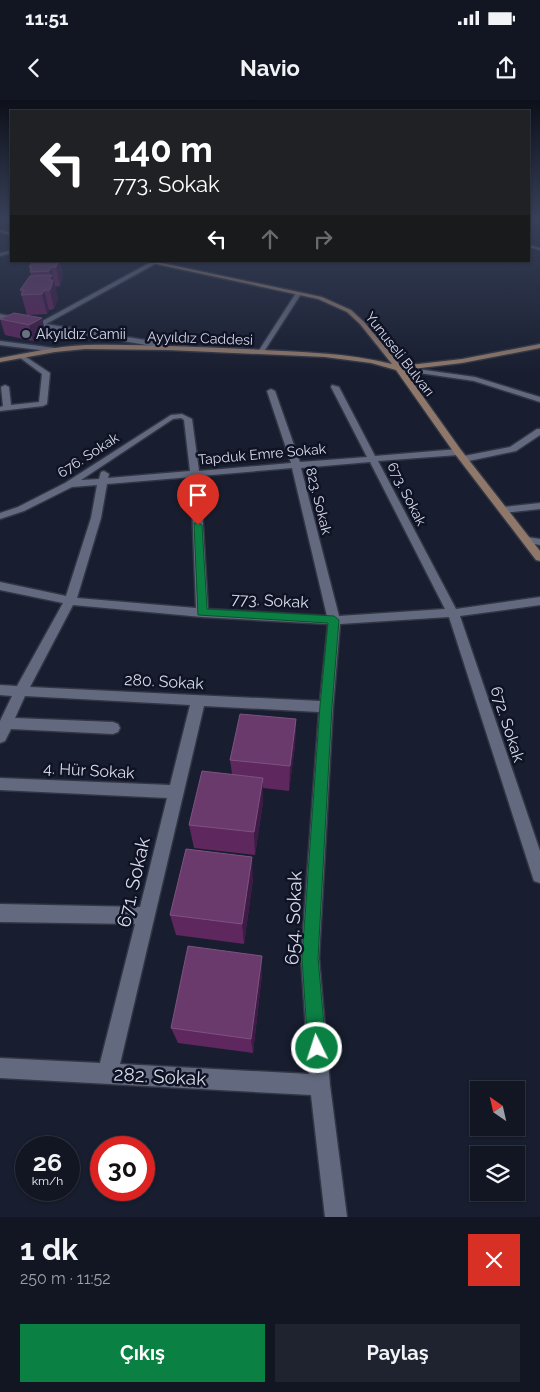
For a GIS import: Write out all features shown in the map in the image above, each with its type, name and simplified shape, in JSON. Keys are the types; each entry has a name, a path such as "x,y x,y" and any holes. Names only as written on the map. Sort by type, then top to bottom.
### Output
{"main road":[{"name":"Yunuseli Bulvarı","path":"196,272 320,298 349,311 399,368 461,455 540,558"},
{"path":"399,368 462,361 540,346"},
{"name":"Ayyıldız Caddesi","path":"0,360 55,350 85,347 168,348 325,355 371,361 399,368"}],"street":[{"path":"40,324 137,272"},
{"path":"261,352 298,294"},
{"path":"0,316 22,322 158,344 168,348"},
{"path":"8,329 22,322"},
{"path":"0,343 55,350"},
{"path":"5,387 3,409 43,404 46,373 21,356"},
{"path":"399,368 475,379 540,400"},
{"name":"673. Sokak","path":"335,387 453,613"},
{"name":"823. Sokak","path":"271,391 296,465 334,620"},
{"name":"676. Sokak","path":"0,516 21,509 68,485 171,417 180,415 188,419 195,473"},
{"name":"Tapduk Emre Sokak","path":"68,485 103,480 373,458 461,455 513,449 540,431"},
{"path":"0,737 20,692 70,601 96,518 106,460"},
{"path":"195,473 202,613"},
{"path":"503,510 540,506"},
{"path":"527,540 540,542"},
{"name":"773. Sokak","path":"0,586 70,601 202,613 334,620 453,613 540,602"},
{"name":"672. Sokak","path":"453,613 540,875"},
{"name":"654. Sokak","path":"334,620 326,706 310,958 320,1085 336,1217"},
{"name":"280. Sokak","path":"0,690 326,706"},
{"name":"671. Sokak","path":"108,1073 198,701"},
{"path":"6,723 113,728"},
{"name":"4. Hür Sokak","path":"0,784 176,792"},
{"path":"0,913 146,916"},
{"name":"282. Sokak","path":"0,1068 320,1085"}],"building":[{"path":"52,275 49,280 53,280 50,290 44,290 42,294 21,295 24,290 20,290 30,276"},
{"path":"14,313 42,318 29,325 0,319"},
{"path":"240,714 296,719 290,766 230,760"},
{"path":"202,771 263,778 254,832 189,825"},
{"path":"186,849 252,857 242,924 170,915"},
{"path":"188,946 262,956 251,1039 171,1028"}],"place":[{"name":"Akyıldız Camii","path":"26,334"}],"route":[{"path":"198,525 202,613 334,620 326,706 310,958 317,1048"}]}
